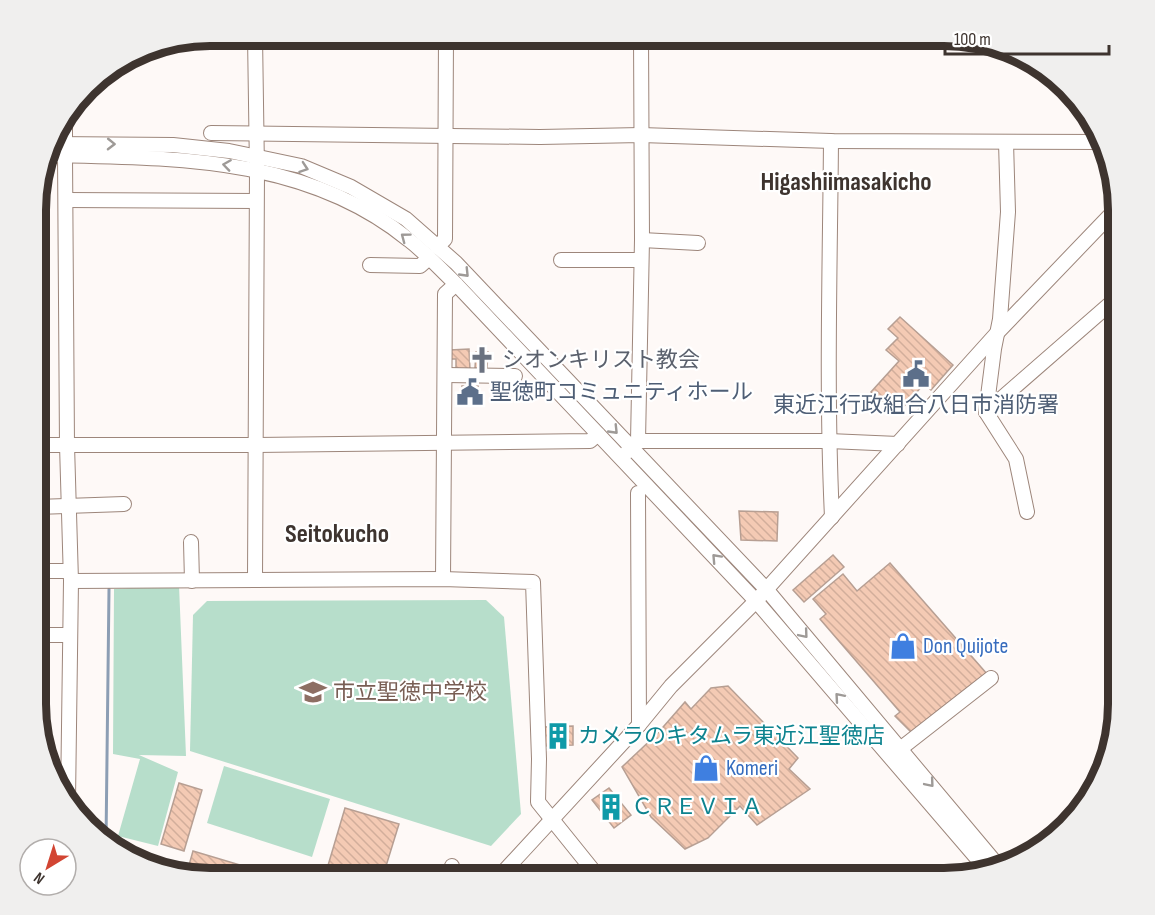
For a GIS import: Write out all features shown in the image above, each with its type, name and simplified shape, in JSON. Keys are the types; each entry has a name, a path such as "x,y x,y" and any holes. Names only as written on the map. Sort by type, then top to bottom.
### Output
{"street":[{"path":"255,47 257,163 255,580"},
{"path":"370,265 420,266 445,239 446,47"},
{"path":"621,458 635,444 642,240 641,47"},
{"path":"211,134 641,135 831,141 1094,142"},
{"path":"831,141 828,312 832,517"},
{"path":"1006,142 1008,212 998,332 986,412 1016,459 1027,512"},
{"path":"68,785 71,576 66,200 61,148 301,166 351,188 406,219 456,284 756,601 994,861"},
{"path":"66,200 256,201"},
{"path":"507,868 639,725 671,686 756,601 998,332 1108,217"},
{"path":"642,240 698,243"},
{"path":"433,252 456,263 635,444 766,589 982,864"},
{"path":"561,260 641,260"},
{"path":"443,579 445,294 456,284"},
{"path":"986,412 1108,306"},
{"path":"446,375 514,376"},
{"path":"47,445 590,441 598,434"},
{"path":"635,444 829,441 898,444"},
{"path":"638,493 639,725"},
{"path":"47,507 124,504"},
{"path":"190,542 192,581"},
{"path":"47,572 71,576 192,581 443,579 533,582 539,759 538,802 591,868"},
{"path":"47,634 70,635"},
{"path":"896,753 992,678"}],"green space":[{"path":"179,585 186,756 139,755 178,772 158,846 118,836 140,759 113,754 114,589"},
{"path":"486,600 504,617 521,814 491,846 190,751 193,615 207,601"},
{"path":"224,766 330,799 312,857 207,823"}],"building":[{"name":"東近江行政組合八日市消防署","path":"900,317 953,365 931,390 924,384 896,415 871,392 899,361 886,350 898,338 888,329"},
{"path":"469,349 470,370 456,370 456,359 450,359 450,350"},
{"name":"シオンキリスト教会","path":"476,352 488,352 487,368 475,368"},
{"name":"聖徳町コミュニティホール","path":"462,386 478,386 479,406 458,406 457,399 461,399"},
{"path":"739,511 778,512 777,541 741,540"},
{"path":"833,555 844,567 804,602 793,590"},
{"name":"Don Quijote","path":"890,563 987,674 914,735 895,716 900,712 820,619 826,614 813,599 843,574 857,591"},
{"name":"Komeri","path":"728,686 798,758 789,769 810,789 757,825 740,806 708,838 685,849 651,817 622,767 657,734 685,702 691,709 711,688"},
{"name":"カメラのキタムラ東近江聖徳店","path":"573,726 573,745 543,746 543,727"},
{"path":"179,783 202,790 184,851 161,844"},
{"name":"ＣＲＥＶＩＡ","path":"609,788 631,815 614,828 592,800"},
{"path":"345,808 399,824 385,868 327,868"},
{"path":"193,851 250,868 200,868 189,867"}],"waterway":[{"path":"106,830 109,589"}],"place":[{"name":"シオンキリスト教会","path":"482,360"},
{"name":"東近江行政組合八日市消防署","path":"916,374"},
{"name":"聖徳町コミュニティホール","path":"470,392"},
{"name":"Don Quijote","path":"903,646"},
{"name":"市立聖徳中学校","path":"313,692"},
{"name":"カメラのキタムラ東近江聖徳店","path":"558,736"},
{"name":"Komeri","path":"706,768"},
{"name":"ＣＲＥＶＩＡ","path":"611,807"}],"district":[{"name":"Higashiimasakicho","path":"846,182"},
{"name":"Seitokucho","path":"337,534"}]}
